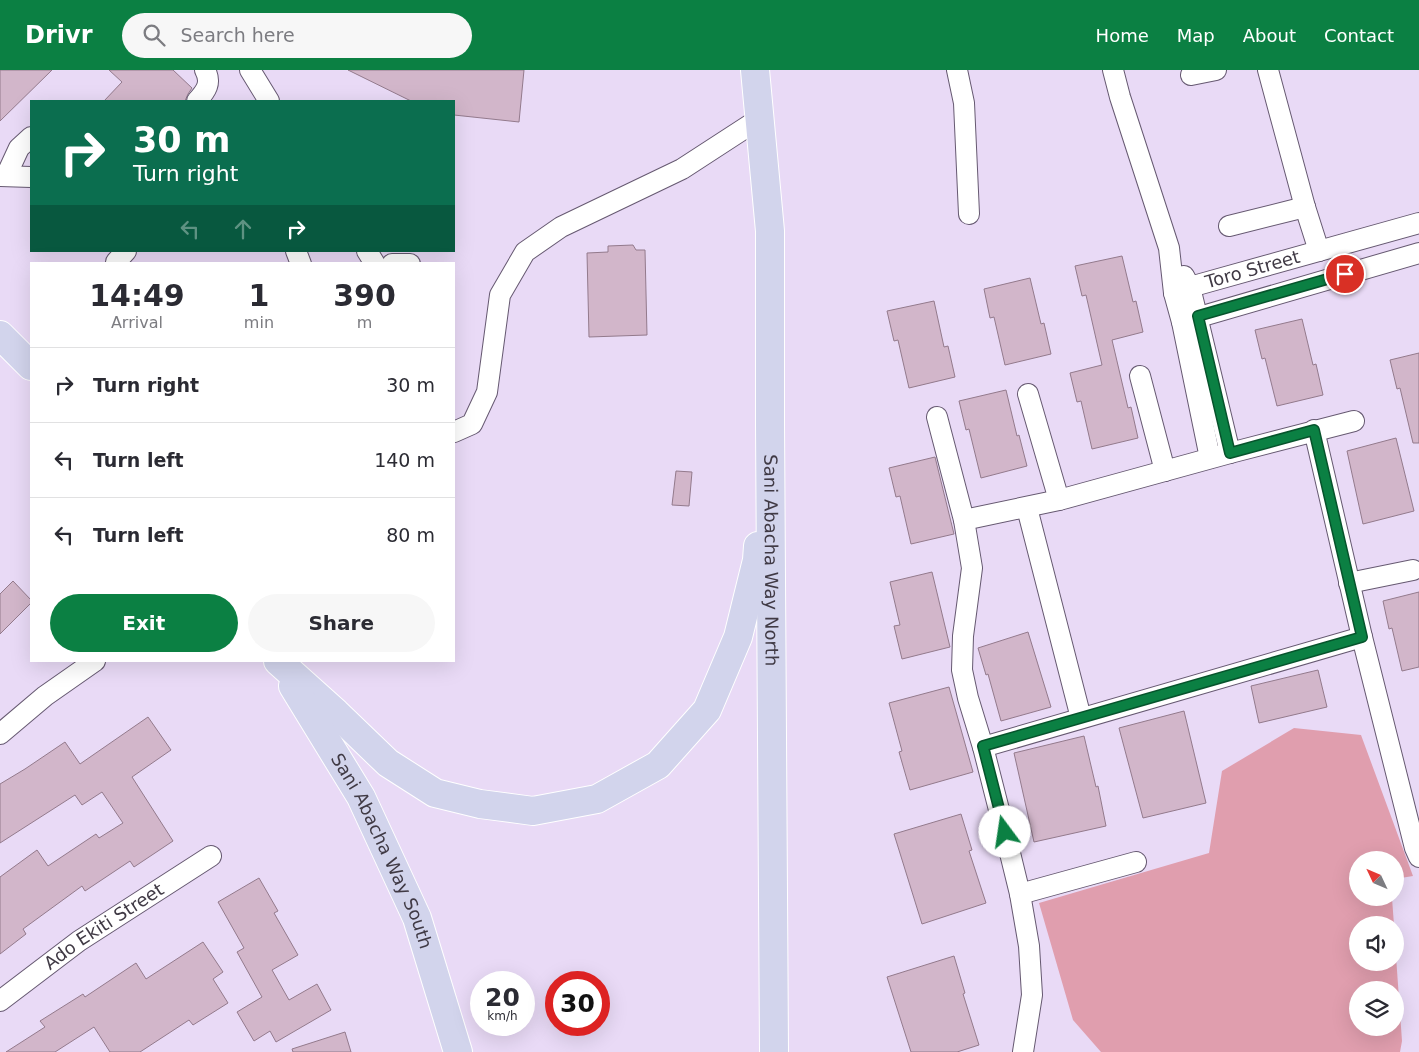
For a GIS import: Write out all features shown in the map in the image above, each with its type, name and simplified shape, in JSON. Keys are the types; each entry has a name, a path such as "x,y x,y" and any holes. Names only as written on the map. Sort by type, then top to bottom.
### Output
{"highway":[{"name":"Sani Abacha Way North","path":"755,70 770,231 774,1052"},
{"path":"0,335 30,365"},
{"path":"279,662 388,763 435,793 480,804 533,811 596,799 658,765 707,710 738,637 757,560 770,423"},
{"name":"Sani Abacha Way South","path":"279,662 365,806 417,918 458,1052"}],"street":[{"path":"198,100 209,83 205,70"},
{"path":"250,70 263,98"},
{"path":"958,70 964,103 969,214"},
{"path":"1113,70 1182,290 1230,453"},
{"path":"1191,75 1216,70"},
{"path":"1268,70 1304,207 1320,251"},
{"path":"455,432 472,424 486,392 500,295 525,252 561,227 682,169 760,119"},
{"path":"30,138 20,148 3,176 30,177"},
{"path":"1229,226 1304,207"},
{"name":"Toro Street","path":"1182,290 1419,223"},
{"name":"Toro Street","path":"1190,319 1419,253"},
{"path":"1190,319 1210,458"},
{"path":"1140,376 1165,471"},
{"path":"1028,394 1059,500"},
{"path":"937,417 964,520 972,568 963,636 962,670 1020,894 1029,946 1032,995 1023,1052"},
{"path":"964,520 1059,500 1314,430 1354,421"},
{"path":"1314,430 1362,637 1415,848 1419,857"},
{"path":"1027,508 1081,718"},
{"path":"1350,584 1413,570"},
{"path":"983,746 1362,637"},
{"path":"0,734 44,696 94,662"},
{"name":"Ado Ekiti Street","path":"0,1001 79,941 211,856"},
{"path":"1020,894 1136,862"}],"shaded area":[{"path":"1294,728 1361,735 1404,851 1349,851 1349,906 1393,906 1393,916 1349,916 1349,971 1397,971 1398,981 1349,981 1349,1036 1402,1036 1400,1052 1101,1052 1073,1020 1039,903 1209,853 1222,771"},
{"path":"1404,852 1413,876 1404,878"}],"building":[{"path":"0,70 52,70 0,121"},
{"path":"109,70 173,70 192,88 185,100 105,100 122,82"},
{"path":"348,70 524,70 519,122 455,115 455,100 409,100"},
{"path":"633,245 636,250 645,250 647,335 589,337 587,253 608,252 608,246"},
{"path":"1122,256 1133,302 1136,301 1143,332 1112,340 1128,408 1131,407 1138,438 1092,449 1081,401 1077,402 1070,373 1102,365 1086,295 1082,296 1075,266"},
{"path":"1030,278 1041,324 1044,323 1051,354 1005,365 994,317 990,318 984,289"},
{"path":"934,301 944,347 948,346 955,377 909,388 898,340 894,341 887,311"},
{"path":"1302,319 1313,365 1316,364 1323,395 1277,406 1265,358 1262,359 1255,330"},
{"path":"1419,353 1419,443 1413,443 1400,388 1397,389 1390,360"},
{"path":"1006,390 1017,436 1019,435 1027,466 981,478 969,429 966,430 959,401"},
{"path":"1396,438 1414,511 1363,524 1347,451"},
{"path":"935,457 954,534 911,544 900,496 896,497 889,468"},
{"path":"676,471 692,472 689,506 672,505"},
{"path":"932,572 950,647 902,659 894,626 900,625 890,582"},
{"path":"13,581 30,599 30,604 0,634 0,594"},
{"path":"1419,592 1419,667 1402,671 1392,628 1389,629 1383,601"},
{"path":"1028,632 1051,707 1001,721 988,674 986,675 978,648"},
{"path":"1318,670 1327,707 1259,723 1251,686"},
{"path":"949,687 973,772 910,790 899,752 902,751 889,703"},
{"path":"1184,711 1206,803 1143,818 1119,728"},
{"path":"148,717 171,750 132,777 173,841 134,867 130,861 85,891 82,886 23,929 26,934 0,954 0,877 37,850 48,866 96,834 99,838 123,823 102,792 82,805 75,795 0,843 0,784 65,742 80,764"},
{"path":"1084,736 1096,787 1098,786 1106,826 1034,842 1014,753"},
{"path":"961,814 972,850 969,851 986,903 922,924 894,834"},
{"path":"259,878 278,911 274,913 298,955 272,970 289,1000 317,984 331,1010 276,1042 270,1031 254,1041 237,1012 262,997 237,952 244,948 218,902"},
{"path":"203,942 223,972 213,979 228,1003 193,1025 189,1020 140,1052 110,1052 94,1027 55,1052 6,1052 45,1027 40,1021 83,994 85,997 136,963 146,979"},
{"path":"954,956 965,993 963,994 979,1045 957,1052 911,1052 887,977"},
{"path":"345,1032 351,1052 293,1052 292,1049"}],"route":[{"path":"1005,832 983,746 1362,637 1314,430 1230,453 1198,316 1345,274"}]}
